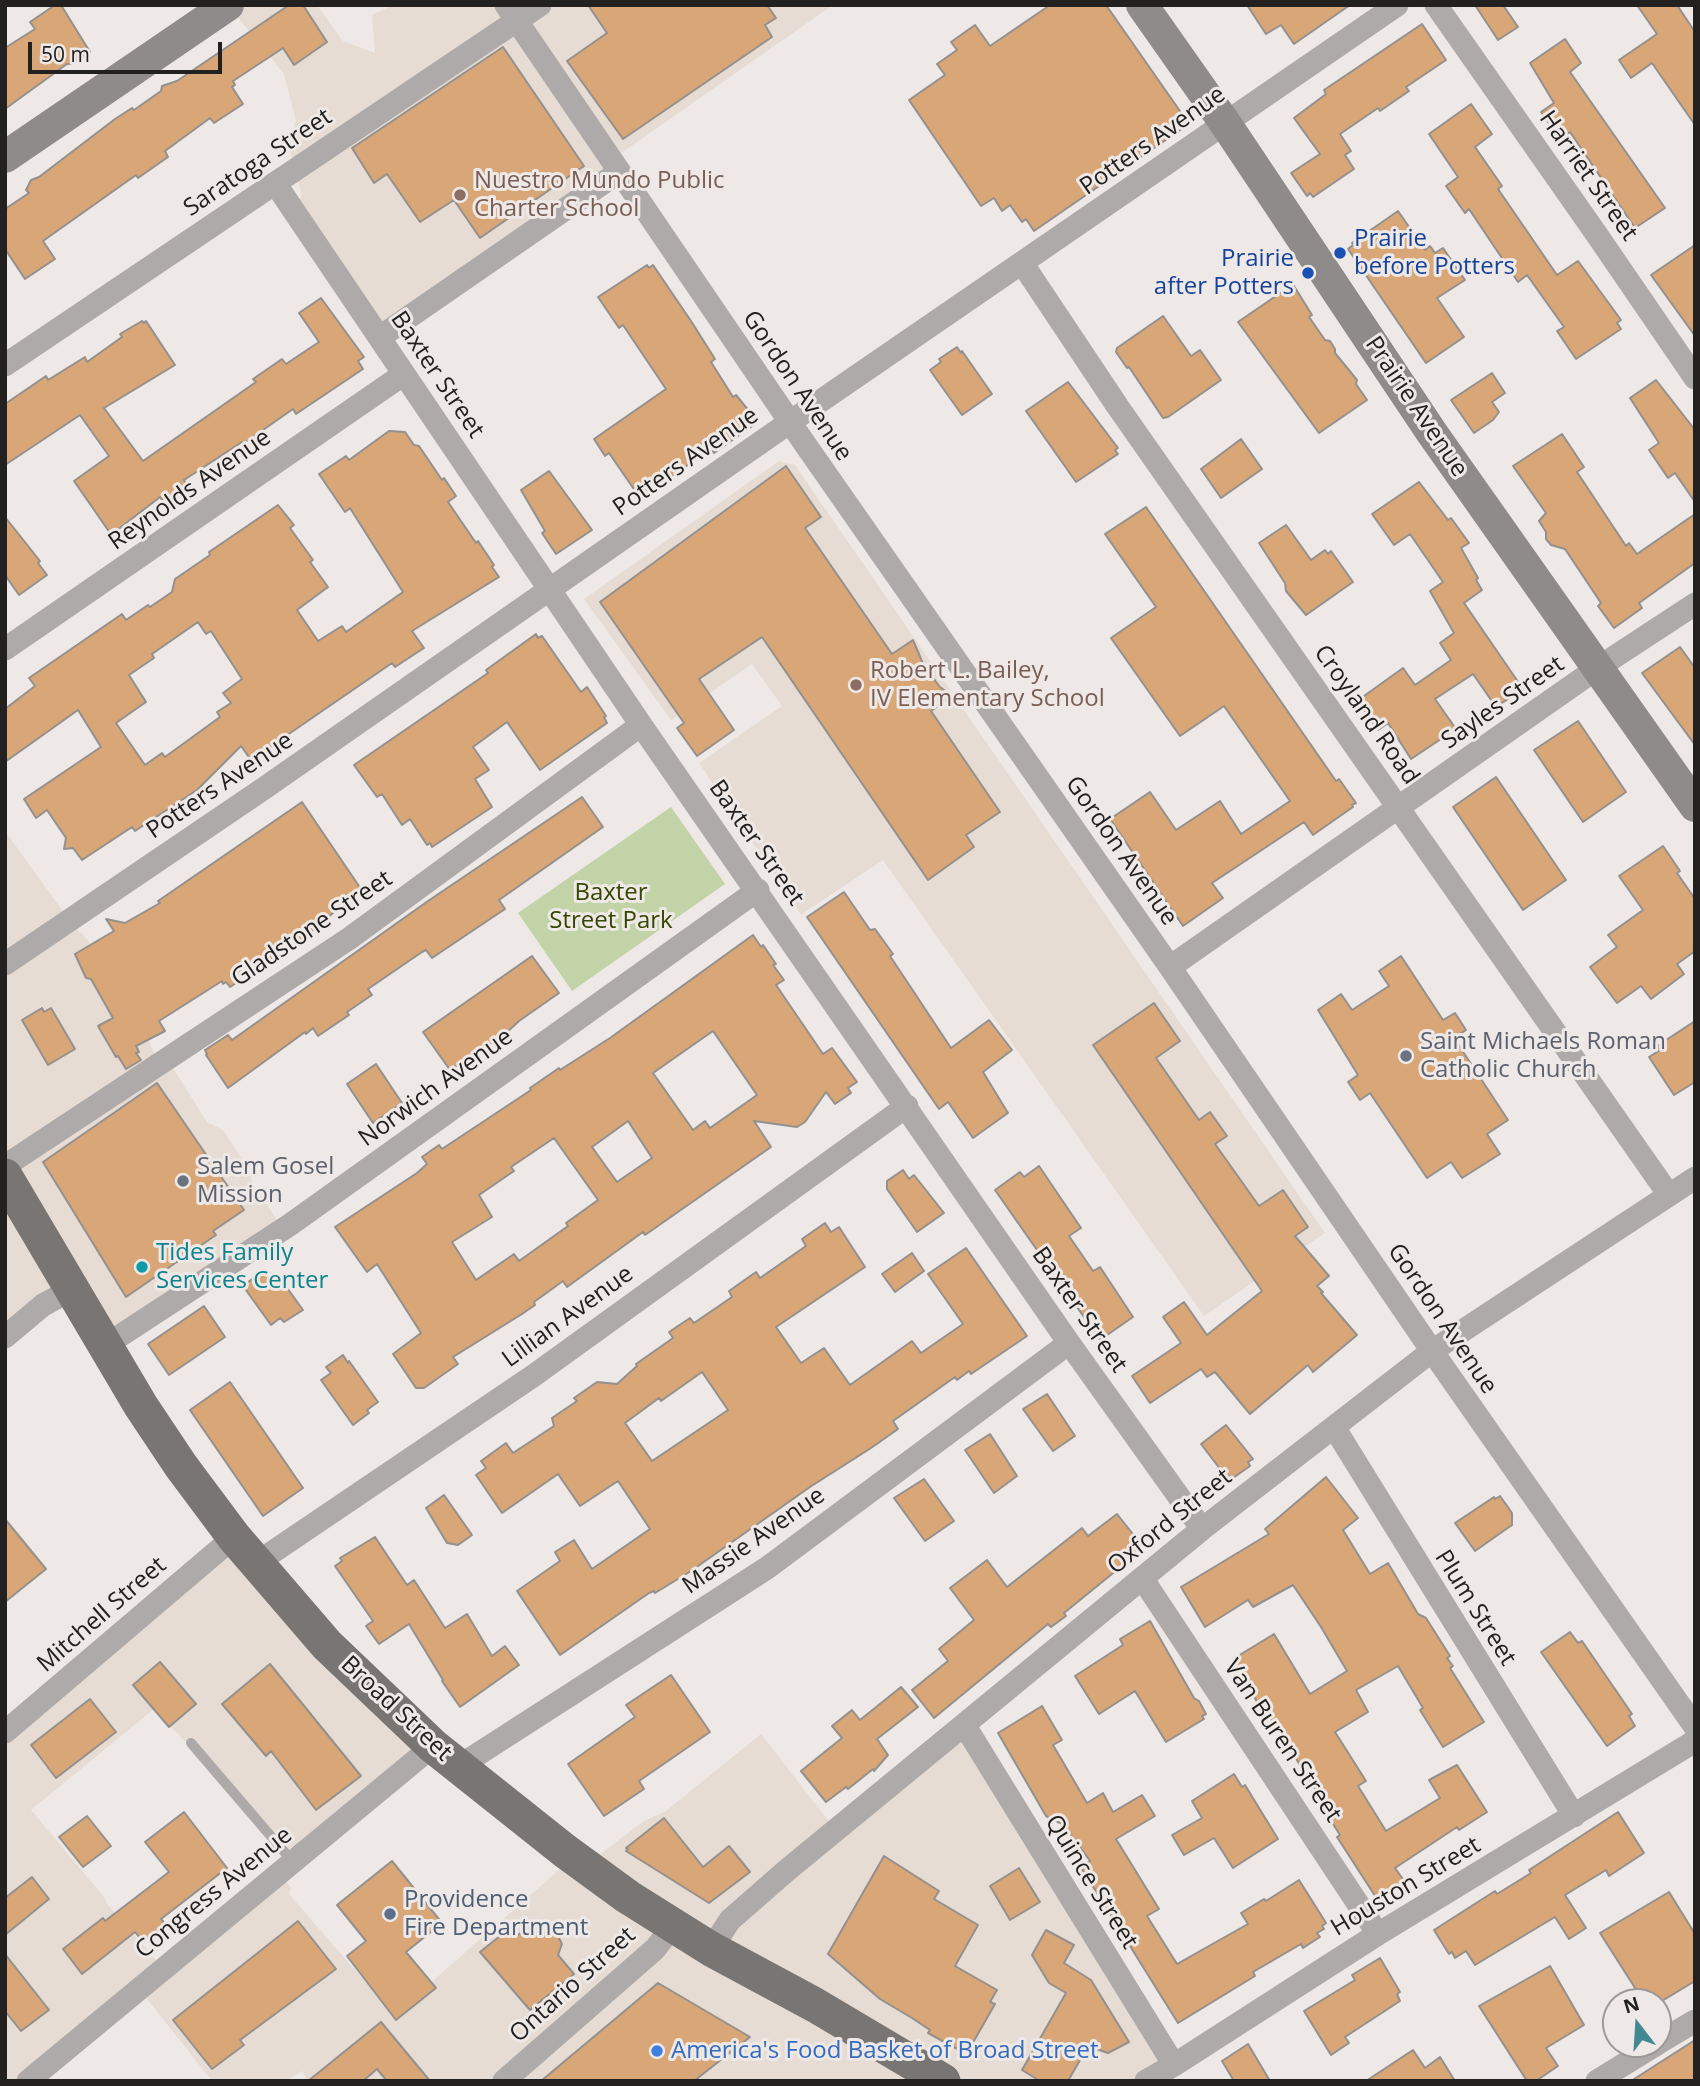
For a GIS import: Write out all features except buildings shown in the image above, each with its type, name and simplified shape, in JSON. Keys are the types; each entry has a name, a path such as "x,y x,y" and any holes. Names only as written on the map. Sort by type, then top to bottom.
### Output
{"main road":[{"name":"Broad Street","path":"5,1177 141,1406 174,1456 245,1551 327,1645 446,1757 565,1851 673,1926 815,2005 943,2081"}],"street":[{"name":"Saratoga Street","path":"5,365 275,183 511,13 540,5"},
{"name":"Prairie Avenue","path":"1142,5 1225,123 1432,433 1695,806"},
{"name":"Potters Avenue","path":"5,964 263,789 790,422 1397,5"},
{"name":"Harriet Street","path":"1436,5 1695,378"},
{"path":"5,157 220,7"},
{"name":"Gordon Avenue","path":"511,13 790,422 1695,1727"},
{"path":"380,337 619,172"},
{"name":"Baxter Street","path":"275,183 641,725 758,890 1069,1343 1202,1529"},
{"name":"Croyland Road","path":"1022,263 1118,407 1669,1195"},
{"name":"Reynolds Avenue","path":"5,649 404,374"},
{"name":"Sayles Street","path":"1170,967 1599,667 1695,604"},
{"name":"Gladstone Street","path":"5,1166 350,938 641,725"},
{"name":"Norwich Avenue","path":"106,1345 291,1224 758,890"},
{"name":"Lillian Avenue","path":"245,1551 533,1376 907,1106"},
{"name":"Oxford Street","path":"711,1949 730,1920 786,1871 1202,1529 1432,1351 1695,1178"},
{"path":"5,1337 43,1305 71,1290"},
{"name":"Massie Avenue","path":"446,1757 767,1568 1069,1343"},
{"name":"Plum Street","path":"1334,1427 1574,1816"},
{"name":"Mitchell Street","path":"5,1732 245,1551"},
{"name":"Van Buren Street","path":"1142,1578 1378,1934"},
{"name":"Quince Street","path":"965,1726 1174,2065"},
{"name":"Houston Street","path":"1146,2081 1378,1934 1695,1741"},
{"name":"Congress Avenue","path":"28,2081 293,1863 446,1757"},
{"name":"Ontario Street","path":"504,2081 655,1949 673,1926"},
{"path":"1672,2035 1695,2021"},
{"path":"1597,2081 1635,2058"}],"lane":[{"path":"191,1743 293,1863"}],"shaded area":[{"path":"246,5 317,5 343,41 375,53 372,15 393,5 833,5 607,163 622,182 387,340 298,209 301,193 288,143 296,121 284,74 236,15"},
{"path":"779,461 795,465 1325,1233 1204,1316 883,860 801,915 699,763 782,706 752,664 671,720 584,599"},
{"path":"5,831 73,925 87,939 129,1000 156,1056 168,1060 207,1122 223,1130 243,1160 254,1186 282,1227 104,1355 62,1306 5,1350"},
{"path":"220,1546 421,1755 294,1855 154,1709 31,1810 165,1970 282,1877 291,1888 289,1894 394,2015 560,1869 575,1873 644,1821 666,1811 761,1734 838,1833 965,1735 1171,2058 1145,2081 307,2081 303,2071 285,2081 212,2081 144,1995 37,2081 5,2081 5,1729"}],"green space":[{"name":"Baxter Street Park","path":"671,807 725,884 572,991 518,913"}],"place":[{"name":"Nuestro Mundo Public Charter School","path":"460,195"},
{"name":"Prairie before Potters","path":"1340,253"},
{"name":"Prairie after Potters","path":"1308,273"},
{"name":"Robert L. Bailey, IV Elementary School","path":"856,685"},
{"name":"Saint Michaels Roman Catholic Church","path":"1406,1056"},
{"name":"Salem Gosel Mission","path":"183,1181"},
{"name":"Tides Family Services Center","path":"142,1267"},
{"name":"Providence Fire Department","path":"390,1914"},
{"name":"America's Food Basket of Broad Street","path":"657,2051"}]}
